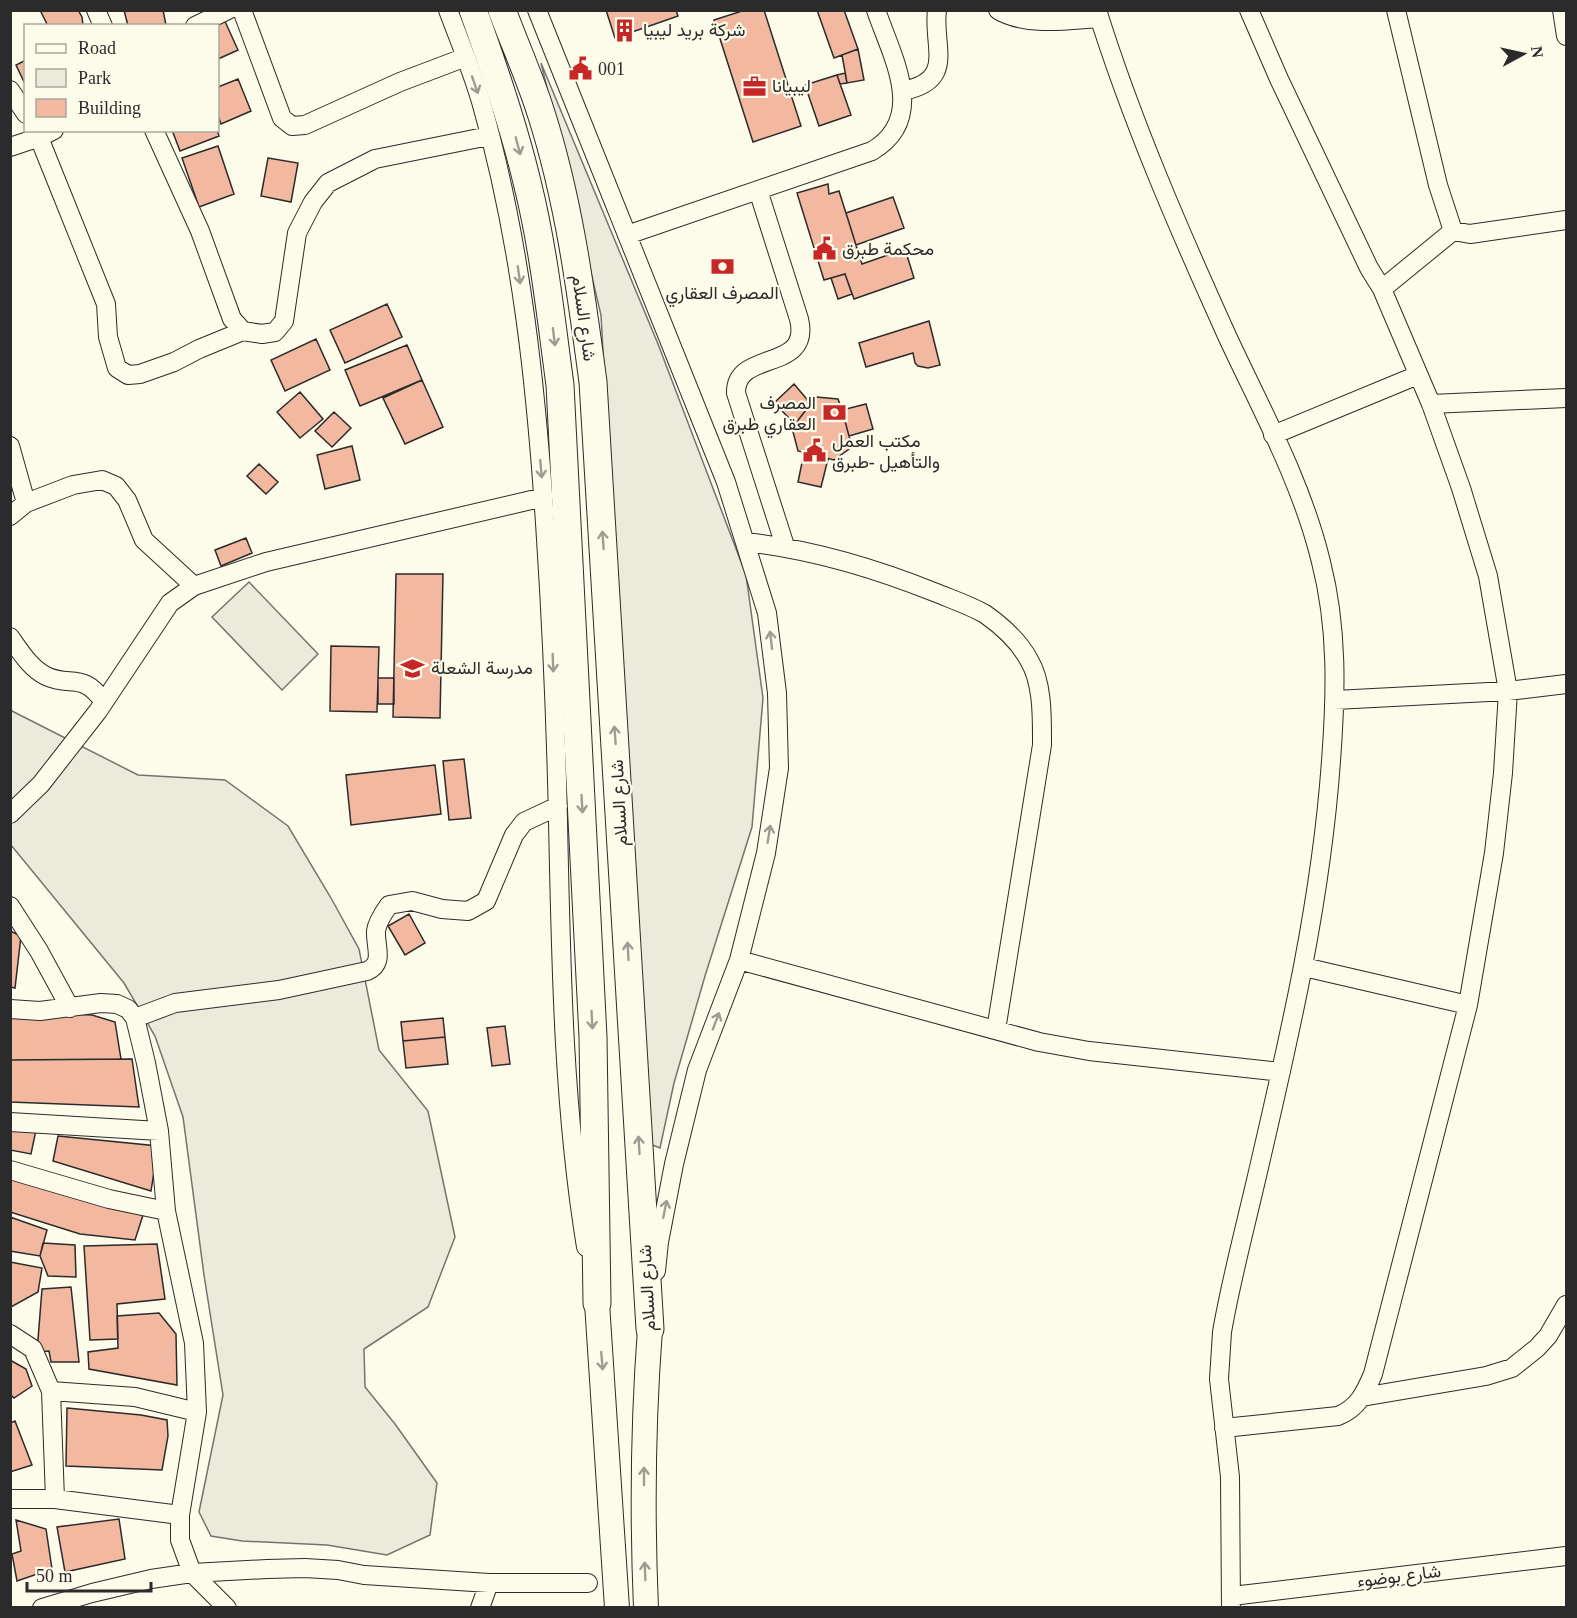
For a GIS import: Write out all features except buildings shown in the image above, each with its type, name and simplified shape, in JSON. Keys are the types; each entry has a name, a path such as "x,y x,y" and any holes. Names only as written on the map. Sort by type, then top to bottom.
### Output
{"highway":[{"name":"شارع السلام","path":"473,10 513,128 529,186 549,301 560,385 592,1025 597,1303"},
{"name":"شارع السلام","path":"502,10 541,112 558,174 582,301 593,382 650,1329"}],"main road":[{"name":"شارع السلام","path":"597,1303 617,1608"},
{"name":"شارع السلام","path":"646,1608 643,1534 645,1412 650,1329"}],"street":[{"path":"96,10 102,24"},
{"path":"199,24 228,10"},
{"path":"242,10 282,118 292,126 305,125 400,82 466,57"},
{"path":"448,10 482,104 516,253 534,382 544,497 552,642 571,1128 582,1222 597,1303"},
{"path":"537,10 726,482 767,613 777,693 779,768 766,853 739,960 697,1070 659,1242 650,1329"},
{"path":"627,235 882,146 897,128 903,105 902,91 876,10"},
{"path":"902,91 914,89 924,83 933,75 939,64 937,10"},
{"path":"998,10 1011,16 1036,20 1098,14 1140,130 1202,280 1293,477 1309,519 1322,564 1331,620 1335,655 1335,700 1328,812 1317,895 1304,967 1222,1332 1220,1379 1230,1477 1232,1602"},
{"path":"1224,1428 1338,1416 1347,1412 1362,1397 1377,1362 1468,1005 1494,853 1503,773 1508,691 1488,576 1461,488 1431,404 1382,289 1369,268 1279,79 1249,10"},
{"path":"1396,10 1438,185 1453,231"},
{"path":"1562,10 1566,36"},
{"path":"10,90 24,111"},
{"path":"155,132 200,231 232,319 243,332"},
{"path":"10,147 43,133 106,304 108,337 117,368 128,375 140,374 174,362 199,349 243,332 262,334 275,332 284,321 297,233 314,202 328,183 375,159 489,136"},
{"path":"758,190 799,319 801,332 797,344 789,353 745,370 738,378 736,393 785,546"},
{"path":"1382,289 1453,231 1470,234 1566,220"},
{"path":"1273,435 1418,375"},
{"path":"1431,404 1566,398"},
{"path":"10,447 26,503"},
{"path":"10,516 26,503 82,484 102,480 116,486 127,500 144,540 194,586"},
{"path":"10,814 41,784 104,702 170,603 194,586 266,562 544,497"},
{"path":"745,542 785,546 867,568 968,606 983,613 1004,629 1021,647 1030,662 1040,702 1042,745 996,1030"},
{"path":"10,637 35,669 51,678 81,682 98,693 104,702"},
{"path":"1335,700 1508,691 1566,684"},
{"path":"135,1018 175,1003 279,990 374,968 379,959 376,930 389,904 412,901 442,909 468,911 486,901 514,835 524,822 558,806"},
{"path":"10,906 39,951 70,1008"},
{"path":"739,960 1039,1042 1081,1050 1281,1072"},
{"path":"1304,967 1468,1005"},
{"path":"10,1009 40,1011 101,1003 117,1004 128,1010 135,1018 159,1131 166,1211 194,1343 197,1412 180,1515 180,1540 192,1573 227,1608"},
{"path":"10,1122 159,1131"},
{"path":"10,1170 110,1199 166,1211"},
{"path":"1362,1397 1486,1376 1512,1368 1531,1354 1548,1336 1566,1305"},
{"path":"10,1334 33,1349 51,1391 55,1499"},
{"path":"51,1391 135,1397 197,1412"},
{"path":"10,1499 55,1499 180,1515"},
{"name":"شارع بوضوء","path":"1232,1602 1566,1556"},
{"path":"42,1608 151,1579 192,1573 305,1568 338,1570 364,1575 489,1583 588,1583"},
{"path":"480,1608 489,1583"}],"green space":[{"path":"541,63 658,344 746,575 763,698 752,827 674,1083 660,1148 642,1141 621,672 601,315"},
{"path":"249,582 318,654 282,690 212,617"},
{"path":"10,710 138,775 225,780 288,826 359,949 379,1050 428,1111 455,1237 428,1307 364,1349 365,1387 437,1483 430,1535 387,1555 327,1545 242,1541 211,1536 199,1512 223,1395 183,1117 155,1036 124,983 11,845"}],"place":[{"name":"شركة بريد ليبيا","path":"625,30"},
{"name":"001","path":"580,69"},
{"name":"ليبيانا","path":"754,86"},
{"name":"محكمة طبرق","path":"824,249"},
{"name":"المصرف العقاري","path":"722,267"},
{"name":"المصرف العقاري طبرق","path":"834,413"},
{"name":"مكتب العمل والتأهيل -طبرق","path":"814,451"},
{"name":"مدرسة الشعلة","path":"413,668"}]}
